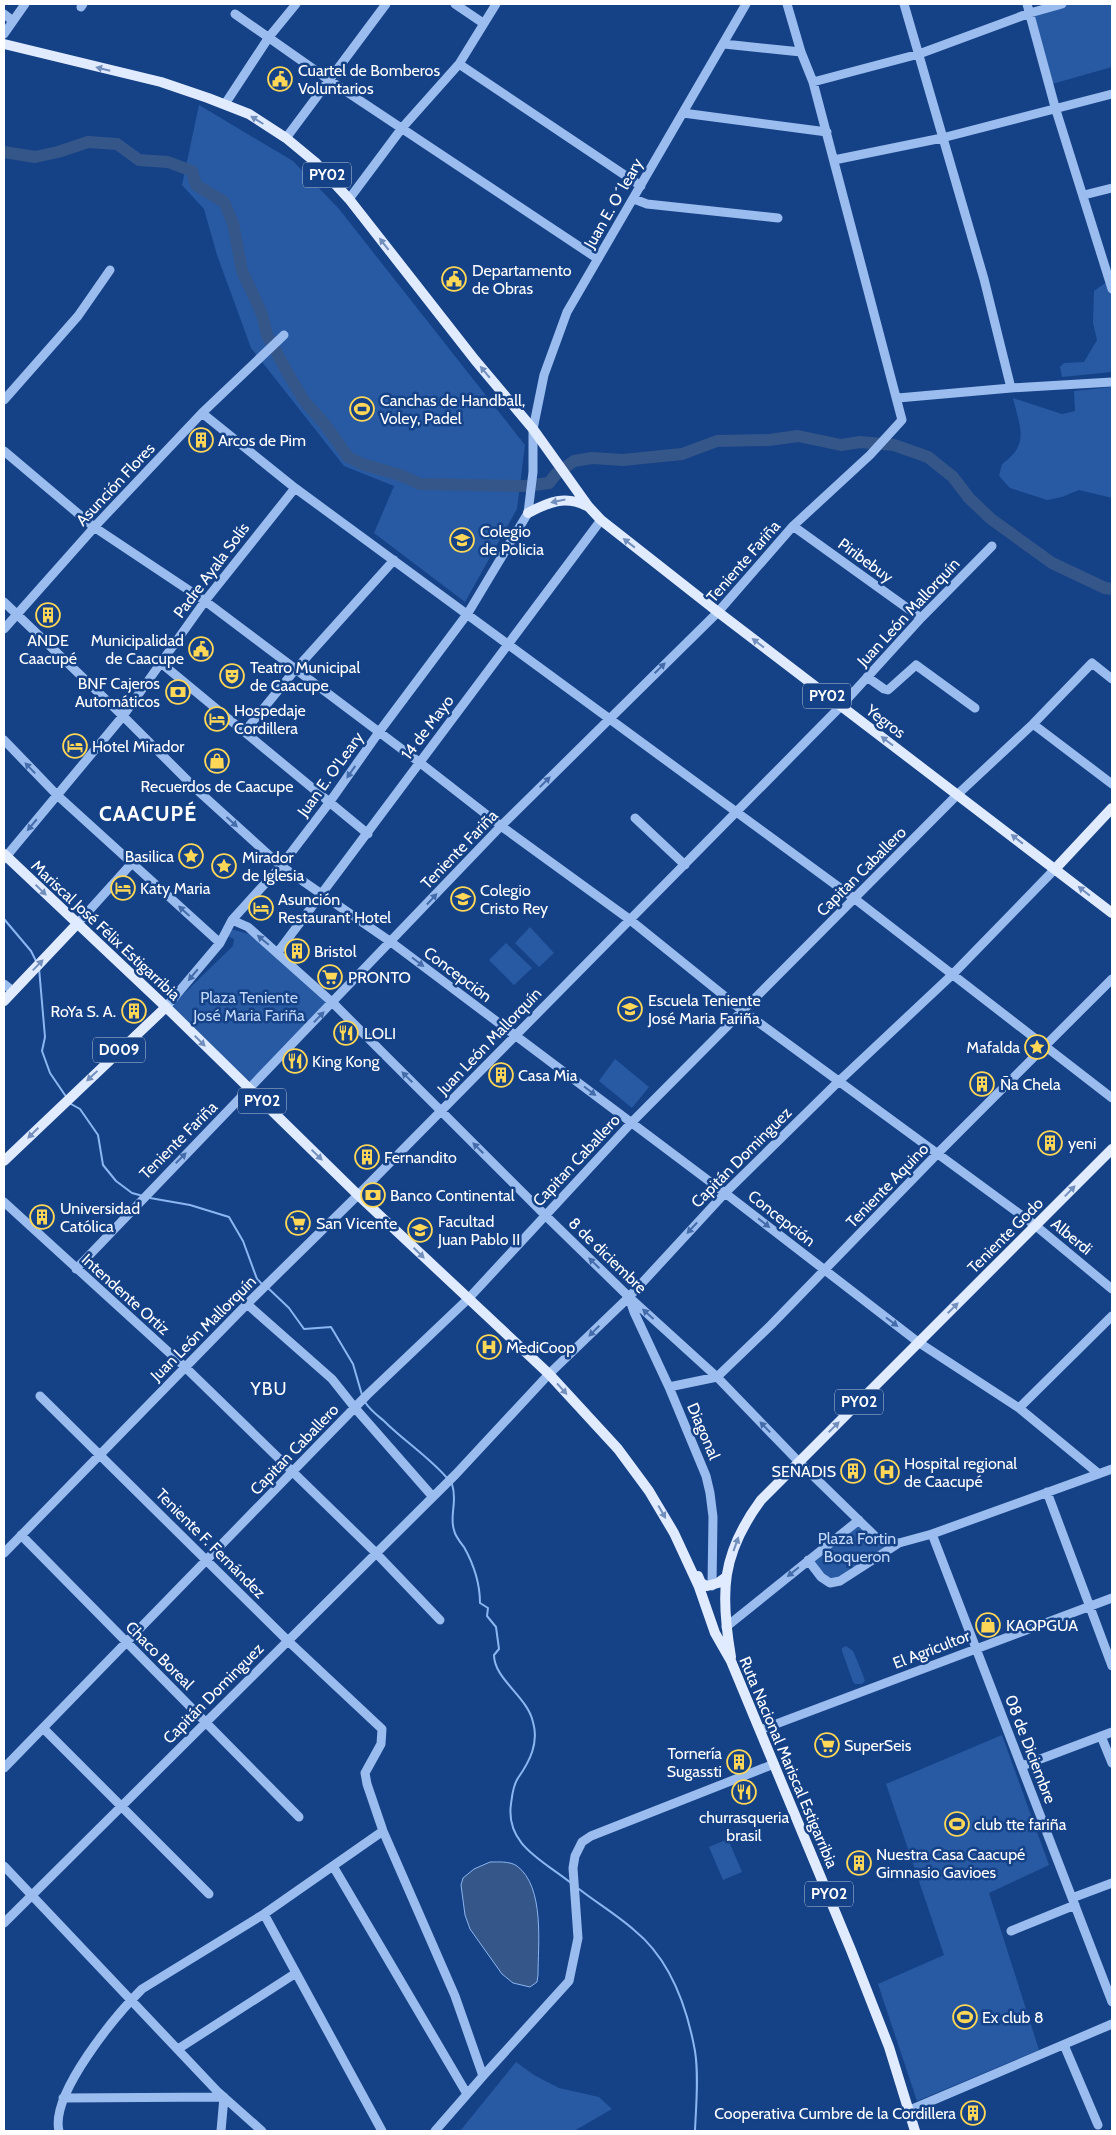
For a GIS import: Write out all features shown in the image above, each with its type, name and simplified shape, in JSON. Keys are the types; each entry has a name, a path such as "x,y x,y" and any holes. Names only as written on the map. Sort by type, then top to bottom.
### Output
{"main road":[{"name":"PY02","path":"4,44 161,82 248,114 286,138 315,162 349,199 475,360 533,429"},
{"name":"Yegros","path":"533,429 588,506 601,520 718,612 1112,913"},
{"path":"528,513 546,504 568,499 576,500 588,506"},
{"path":"1055,869 1112,808"},
{"name":"Mariscal José Félix Estigarribia","path":"5,856 166,1007 358,1195 550,1374 618,1449 635,1471"},
{"path":"4,1001 77,924"},
{"name":"Juan E. O'Leary","path":"4,1161 166,1007"},
{"name":"Teniente Godo","path":"918,1342 1112,1149"},
{"name":"PY02","path":"731,1661 726,1627 724,1592 726,1577 739,1534 750,1515 775,1484 918,1342"},
{"name":"Ruta Nacional Mariscal Estigarribia","path":"635,1471 661,1510 685,1556 699,1587 715,1633 731,1661 848,1942 888,2047 910,2110 915,2131"},
{"path":"685,1556 701,1582 707,1586 712,1586 726,1577"}],"street":[{"path":"4,34 26,4"},
{"path":"225,104 269,37 296,4"},
{"path":"286,138 386,4"},
{"path":"455,4 483,23"},
{"path":"349,199 402,128 459,64 496,4"},
{"name":"Juan E. O´leary","path":"533,429 544,375 567,312 746,4"},
{"path":"787,4 801,52 813,82 898,398 1011,388 1112,382"},
{"path":"904,4 984,279 1011,388"},
{"path":"813,82 919,54 1028,8 1062,4"},
{"path":"1028,8 1112,290"},
{"path":"4,14 13,21"},
{"path":"234,14 329,80 598,259"},
{"path":"724,44 801,52"},
{"path":"459,64 641,186"},
{"path":"834,160 942,138 1112,94"},
{"path":"683,113 827,132"},
{"path":"1084,195 1112,188"},
{"path":"634,199 647,204 778,218"},
{"path":"4,400 78,316 110,270"},
{"name":"Asunción Flores","path":"4,629 94,527 202,413 252,363 284,335"},
{"name":"Teniente Fariña","path":"76,1269 137,1203 333,1003 501,826 718,612 793,526 870,456 902,420 898,398"},
{"path":"202,413 295,488 468,613 855,899 1112,1098"},
{"name":"Juan E. O'Leary","path":"166,1007 220,943 232,920 281,866 468,613 528,513 533,472 533,429"},
{"name":"Alberdi","path":"4,451 94,527 205,601 501,826 629,919 743,1011 1036,1226 1112,1289"},
{"name":"Padre Ayala Solís","path":"5,856 123,716 205,601 295,488"},
{"name":"14 de Mayo","path":"278,952 601,520"},
{"name":"Piribebuy","path":"793,526 921,618"},
{"name":"Juan León Mallorquín","path":"4,1553 247,1304 358,1195 841,706 921,618 992,546"},
{"path":"245,731 296,670 394,560"},
{"name":"Concepción","path":"4,602 196,789 281,866 391,942 632,1122 918,1342 1019,1408 1099,1474"},
{"name":"Capitan Caballero","path":"4,1768 291,1472 468,1299 632,1122 958,794 1033,724 1092,662 1112,679"},
{"path":"161,663 368,834"},
{"path":"867,677 888,690 916,665 975,708"},
{"path":"1033,724 1112,784"},
{"path":"4,740 57,795 220,943"},
{"path":"635,818 685,865"},
{"path":"77,924 132,863"},
{"name":"Capitán Dominguez","path":"4,1923 375,1552 456,1474 550,1374 629,1296 725,1193 838,1082 953,974 1055,869"},
{"name":"8 de diciembre","path":"232,920 248,927 333,1003 545,1215 629,1296 718,1377 799,1462 880,1541 899,1543 932,1534 1112,1469"},
{"name":"Teniente Aquino","path":"718,1377 1112,979"},
{"path":"4,984 13,991"},
{"name":"Intendente Ortiz","path":"4,1202 185,1367 375,1552 440,1620"},
{"name":"Diagonal","path":"629,1296 634,1312 701,1461 710,1493 713,1517 712,1586"},
{"path":"247,1304 332,1379 433,1497"},
{"path":"1019,1408 1112,1316"},
{"path":"669,1387 718,1377"},
{"name":"Teniente F. Fernández","path":"40,1396 287,1640 382,1729 381,1744 365,1773 366,1784 383,1831"},
{"path":"1047,1492 1112,1666"},
{"path":"726,1627 858,1520"},
{"name":"08 de Diciembre","path":"932,1534 1112,2002"},
{"name":"Chaco Boreal","path":"21,1535 299,1817"},
{"path":"808,1560 821,1577 830,1583 840,1582 899,1543"},
{"name":"El Agricultor","path":"760,1730 1112,1598"},
{"path":"43,1728 209,1894"},
{"path":"1022,1766 1112,1732"},
{"path":"1102,1736 1112,1763"},
{"path":"435,2131 569,1981 578,1938 573,1868 582,1842 591,1836 774,1764"},
{"path":"59,2131 58,2115 63,2098 82,2063 130,2000 142,1989 264,1914 383,1831 455,1996 483,2076"},
{"path":"4,1866 224,2097 262,2131"},
{"path":"332,1866 467,2094"},
{"path":"1011,1930 1112,1883"},
{"path":"264,1914 382,2131"},
{"path":"178,2049 296,1973"},
{"path":"910,2110 1112,2024"},
{"path":"1064,2045 1098,2125"},
{"path":"63,2098 224,2097"},
{"path":"221,2131 224,2097"}],"green space":[{"path":"1069,4 1112,4 1112,67 1052,84 1032,14"},
{"path":"199,105 293,161 339,209 525,445 517,509 465,602 374,533 394,486 344,466 251,348 217,255 204,209 182,185"},
{"path":"1108,281 1112,298 1112,372 1062,377 1060,367 1064,363 1084,362 1097,340 1093,323 1094,291"},
{"path":"1112,387 1112,498 1079,490 1062,497 1047,500 1010,488 999,476 1002,464 1011,457 1020,442 1020,427 1013,398 1062,414 1075,411 1074,391"},
{"path":"530,927 554,953 539,967 515,943"},
{"name":"Plaza Teniente José Maria Fariña","path":"231,929 252,935 328,1002 251,1083 171,1006 233,946 234,939 226,935"},
{"path":"506,943 532,968 514,985 489,960"},
{"path":"615,1059 649,1087 632,1108 599,1081"},
{"name":"Plaza Fortin Boqueron","path":"859,1520 880,1541 899,1543 830,1583 808,1560"},
{"path":"846,1646 853,1651 865,1681 862,1684 855,1684 853,1682 842,1651 842,1648"},
{"path":"1002,1735 1049,1865 989,1893 1039,2050 917,2101 878,1984 944,1955 886,1784"},
{"path":"728,1839 742,1872 723,1880 709,1847"},
{"path":"516,2062 534,2075 559,2088 599,2097 612,2109 574,2131 460,2131"}],"shaded area":[{"path":"490,1862 514,1864 526,1875 532,1888 538,1917 539,1948 537,1982 530,1987 513,1983 502,1974 470,1929 465,1915 461,1885 463,1878 474,1869"}],"waterway":[{"path":"4,152 35,157 88,142 117,144 139,160 168,162 192,171 196,185 224,202 233,223 242,271 262,314 267,335 291,379 305,402 324,423 348,457 362,464 400,475 420,484 526,486 549,483 556,474 574,461 592,458 623,460 682,454 717,441 769,440 798,436 841,445 860,442 894,445 928,457 953,477 969,498 991,519 1052,563 1105,588 1112,589"},
{"path":"4,919 31,951 36,961"},
{"path":"39,968 45,1037 42,1051 50,1073 67,1098"},
{"path":"71,1104 80,1109 98,1135 103,1165 116,1181 132,1193 143,1196"},
{"path":"150,1198 190,1205 229,1217 243,1241 257,1279 262,1284"},
{"path":"268,1288 289,1308 304,1329 331,1327 353,1364 362,1395"},
{"path":"365,1402 369,1408 447,1478"},
{"path":"452,1484 454,1491 452,1519 455,1532 471,1560 478,1581 480,1603 488,1608 487,1616 496,1627 499,1649 494,1655 495,1664 530,1713 535,1730 532,1752 516,1781 513,1791 511,1818 514,1831 529,1851 571,1883"},
{"path":"579,1889 621,1919 647,1942 658,1955 675,1985 682,2001 695,2051 697,2081 695,2131"}],"place":[{"name":"Cuartel de Bomberos Voluntarios","path":"280,79"},
{"name":"Departamento de Obras","path":"454,279"},
{"name":"Canchas de Handball, Voley, Padel","path":"362,409"},
{"name":"Arcos de Pim","path":"201,440"},
{"name":"Colegio de Policia","path":"462,540"},
{"name":"ANDE Caacupé","path":"48,615"},
{"name":"Municipalidad de Caacupe","path":"201,649"},
{"name":"Teatro Municipal de Caacupe","path":"232,676"},
{"name":"BNF Cajeros Automáticos","path":"178,692"},
{"name":"Hospedaje Cordillera","path":"217,719"},
{"name":"Hotel Mirador","path":"75,746"},
{"name":"Recuerdos de Caacupe","path":"217,761"},
{"name":"Basilica","path":"191,856"},
{"name":"Mirador de Iglesia","path":"224,866"},
{"name":"Katy Maria","path":"123,888"},
{"name":"Colegio Cristo Rey","path":"463,899"},
{"name":"Asunción Restaurant Hotel","path":"261,908"},
{"name":"Bristol","path":"297,951"},
{"name":"PRONTO","path":"330,977"},
{"name":"Escuela Teniente José Maria Fariña","path":"630,1009"},
{"name":"RoYa S. A.","path":"134,1011"},
{"name":"LOLI","path":"346,1033"},
{"name":"Mafalda","path":"1037,1047"},
{"name":"King Kong","path":"295,1061"},
{"name":"Casa Mia","path":"501,1075"},
{"name":"Ña Chela","path":"982,1084"},
{"name":"yeni","path":"1050,1143"},
{"name":"Fernandito","path":"367,1157"},
{"name":"Banco Continental","path":"373,1195"},
{"name":"Universidad Católica","path":"42,1217"},
{"name":"San Vicente","path":"298,1223"},
{"name":"Facultad Juan Pablo II","path":"420,1230"},
{"name":"MediCoop","path":"489,1347"},
{"name":"SENADIS","path":"853,1471"},
{"name":"Hospital regional de Caacupé","path":"887,1472"},
{"name":"KAQPGUA","path":"988,1625"},
{"name":"SuperSeis","path":"827,1745"},
{"name":"Tornería Sugassti","path":"739,1762"},
{"name":"churrasqueria brasil","path":"744,1792"},
{"name":"club tte fariña","path":"957,1824"},
{"name":"Nuestra Casa Caacupé Gimnasio Gavioes","path":"859,1863"},
{"name":"Ex club 8","path":"965,2017"},
{"name":"Cooperativa Cumbre de la Cordillera","path":"973,2113"}],"district":[{"name":"CAACUPÉ","path":"148,814"},
{"name":"YBU","path":"269,1389"}]}
